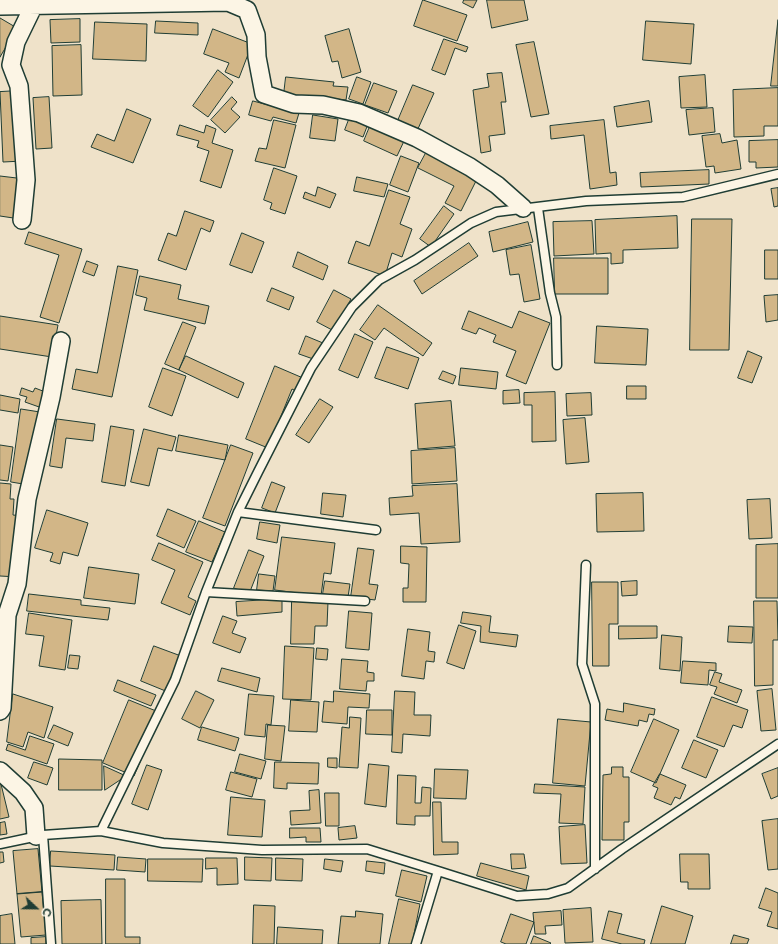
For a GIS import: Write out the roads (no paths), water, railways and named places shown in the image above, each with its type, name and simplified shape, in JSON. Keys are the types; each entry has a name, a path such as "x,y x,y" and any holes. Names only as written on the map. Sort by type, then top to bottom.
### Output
{"street":[{"path":"0,6 33,7 228,2 247,10 256,35 257,57 264,94 294,104 323,105 359,113 417,138 481,174 531,208"},
{"path":"22,220 26,180 19,86 11,65 16,42 33,7"},
{"path":"0,711 2,708 7,615 18,584 27,499 51,397 61,341"},
{"path":"0,771 23,792 34,808 40,835"}],"lane":[{"path":"102,831 175,680 206,592 238,512 311,368 352,307 379,280 415,260 471,223 496,212 586,201 683,197 778,174"},
{"path":"531,208 556,318 557,364"},
{"path":"238,512 376,530"},
{"path":"586,565 582,664 595,704 595,869"},
{"path":"206,592 365,602"},
{"path":"0,844 40,835 102,831 163,843 254,849 367,849 517,896 548,894 568,888 778,744"},
{"path":"40,835 51,944"},
{"path":"416,944 438,871"}]}
